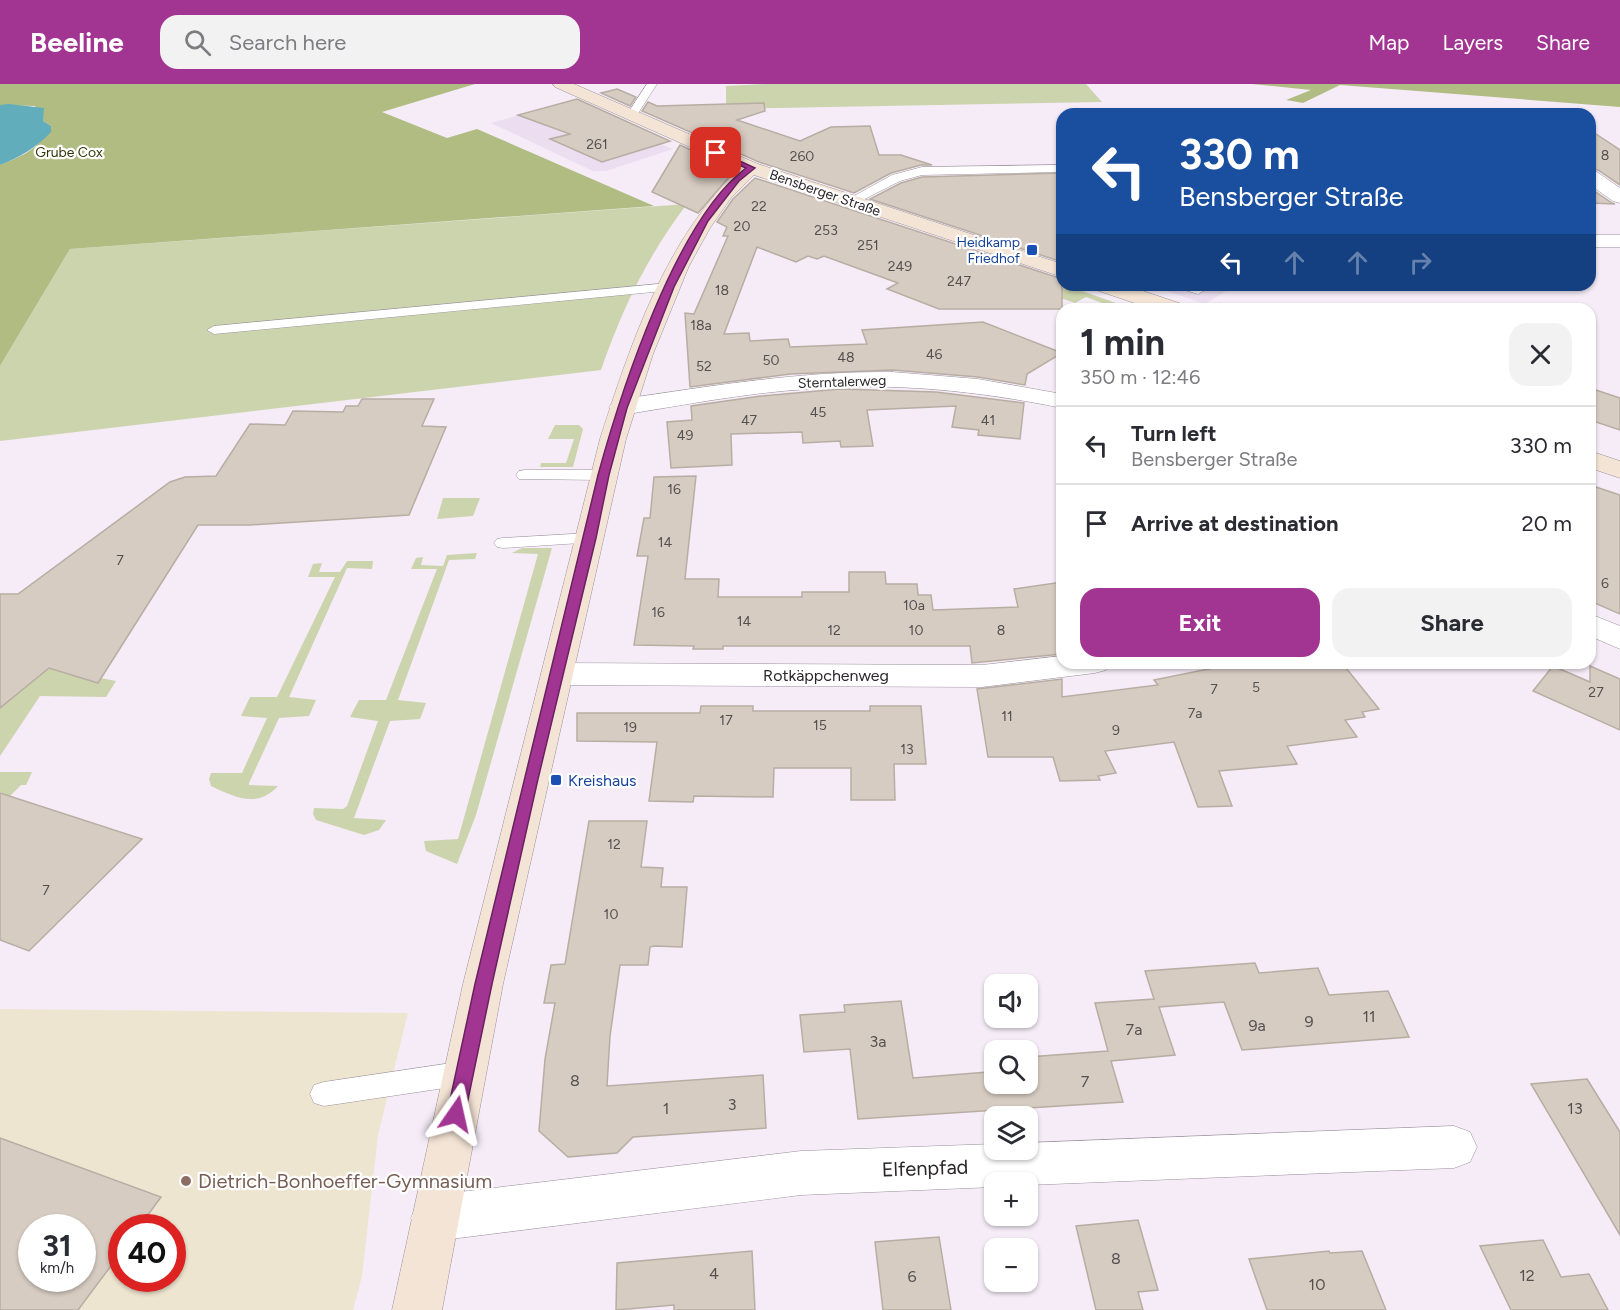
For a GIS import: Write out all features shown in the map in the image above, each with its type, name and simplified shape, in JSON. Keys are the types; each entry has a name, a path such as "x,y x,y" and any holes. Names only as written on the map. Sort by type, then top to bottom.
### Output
{"street":[{"name":"Bensberger Straße","path":"561,84 751,168 1056,269"},
{"path":"417,1310 486,973 603,475 622,408 669,287 704,220 736,179 751,168"},
{"path":"1596,180 1620,196"},
{"path":"1596,241 1620,241"},
{"path":"1122,291 1156,303"},
{"name":"Sterntalerweg","path":"622,408 753,387 834,380 932,380 1011,390 1056,400"},
{"path":"1596,461 1620,470"},
{"path":"1596,627 1620,639"},
{"name":"Rotkäppchenweg","path":"557,674 982,676 1056,667"},
{"name":"Elfenpfad","path":"435,1218 801,1173 1454,1147"}],"lane":[{"path":"631,116 652,84"},
{"path":"849,202 896,178 922,171 1056,168"},
{"path":"214,330 669,287"},
{"path":"525,475 603,475"},
{"path":"503,543 590,538"},
{"path":"324,1094 465,1073"}],"shaded area":[{"path":"566,102 673,149 606,171 593,171 491,123"},
{"path":"1167,291 1226,291 1207,303"},
{"name":"Dietrich-Bonhoeffer-Gymnasium","path":"0,1009 408,1013 378,1135 362,1276 353,1310 0,1310"}],"green space":[{"name":"Grube Cox","path":"0,84 475,84 382,112 447,138 477,129 654,206 70,249 0,366 0,165 30,151 51,126 43,121 35,106 0,105"},
{"path":"1086,84 1102,102 726,109 726,86"},
{"path":"1252,84 1620,84 1620,107 1340,85 1303,103 1286,100 1311,90"},
{"path":"687,204 660,243 637,283 601,370 0,441 0,366 70,249"},
{"path":"1056,285 1056,291 1082,291 1116,303 1102,303 1086,297 1075,303 1025,286"},
{"path":"555,425 579,425 583,429 573,467 540,467 541,463 566,463 574,439 548,439"},
{"path":"443,498 480,498 473,516 437,519"},
{"path":"522,548 552,548 476,815 457,864 426,851 424,841 458,839 538,554 512,553"},
{"path":"477,553 475,559 449,560 398,700 426,703 420,719 390,721 354,818 386,820 379,830 364,835 316,820 313,814 314,808 343,809 347,806 378,721 350,717 359,700 386,700 437,569 411,569 416,558 423,557 421,565 443,566 447,555"},
{"path":"347,561 373,561 372,569 347,568 289,697 316,700 309,716 279,718 249,783 249,785 278,786 263,797 246,799 211,786 209,779 211,773 242,773 267,718 241,716 250,697 277,697 335,577 308,577 313,564 322,563 319,572 340,572"},
{"path":"49,668 116,681 106,697 40,696 0,756 0,708"},
{"path":"0,772 32,772 26,785 21,785 10,796 0,792"}],"water":[{"path":"0,105 44,108 43,121 51,126 51,132 27,152 0,165"}],"building":[{"path":"617,89 636,97 630,106 601,93"},
{"path":"577,99 670,141 602,162 550,139 570,134 518,115"},
{"path":"648,102 657,106 764,103 765,111 737,120 800,141 831,127 870,126 879,155 901,155 932,165 921,165 891,173 854,193 759,162 642,111"},
{"path":"1596,134 1620,150 1620,185 1596,170"},
{"path":"680,145 735,170 698,213 652,192"},
{"path":"1056,173 1056,260 870,199 901,183 922,177"},
{"path":"755,178 1056,277 1056,291 1062,291 1062,303 1056,303 1056,309 939,309 887,289 898,283 824,256 817,259 808,256 796,262 757,247 724,334 749,333 750,341 788,339 790,347 867,344 862,330 983,322 1056,351 1056,357 1027,374 1025,385 978,377 892,370 790,374 690,387 685,313 694,314 728,236 723,236 727,227 717,222 733,199"},
{"path":"1596,192 1612,203 1615,204 1596,203"},
{"path":"840,389 936,392 1024,403 1020,439 978,435 979,430 952,427 956,406 867,410 873,446 841,447 840,441 803,443 802,432 731,434 732,465 671,468 667,422 692,420 691,406 761,396"},
{"path":"1596,390 1620,398 1620,430 1596,422"},
{"path":"362,399 434,399 422,426 446,427 409,515 250,525 198,525 98,683 49,668 0,708 0,594 18,594 170,482 185,477 216,476 250,424 285,425 293,411 343,412 346,406 358,406"},
{"path":"696,476 685,579 719,579 718,597 802,597 802,592 849,592 849,572 885,572 886,584 917,584 918,595 931,595 933,610 1018,607 1014,589 1056,583 1056,655 972,663 970,646 723,646 723,649 693,649 694,646 634,645 648,556 637,556 644,518 650,518 654,477"},
{"path":"1596,487 1620,495 1620,614 1596,604"},
{"path":"1208,669 1347,669 1379,709 1362,712 1365,717 1345,720 1357,737 1287,746 1297,764 1219,771 1232,806 1198,807 1174,742 1105,751 1116,773 1098,776 1100,780 1060,781 1053,757 988,757 977,689 1062,679 1062,697 1158,685 1154,680"},
{"path":"1551,669 1560,669 1590,682 1590,669 1596,669 1620,679 1620,730 1533,691"},
{"path":"701,706 753,706 753,711 870,711 870,706 921,706 926,764 894,764 895,800 851,800 851,768 774,768 773,797 694,796 693,802 649,801 657,742 577,741 577,713 700,713"},
{"path":"0,793 142,839 29,951 0,940"},
{"path":"589,821 647,821 641,867 663,868 661,887 687,887 682,947 650,947 648,965 620,965 610,1036 607,1086 763,1075 766,1128 633,1137 617,1153 568,1157 539,1131 545,1059 555,1003 544,1003 551,965 565,964"},
{"path":"1255,963 1259,973 1318,968 1329,995 1388,991 1409,1037 1242,1050 1224,1002 1159,1007 1175,1055 1111,1061 1123,1102 1038,1107 984,1106 984,1111 858,1119 850,1049 804,1052 800,1015 845,1012 844,1005 901,1001 913,1078 984,1072 984,1094 1038,1094 1038,1056 1108,1051 1095,1003 1154,999 1145,971"},
{"path":"1587,1079 1620,1132 1620,1235 1531,1084"},
{"path":"0,1138 161,1197 149,1214 108,1214 108,1270 96,1286 96,1214 18,1214 18,1292 91,1292 78,1310 0,1310"},
{"path":"1138,1220 1158,1290 1138,1292 1143,1310 1096,1310 1076,1226"},
{"path":"939,1237 951,1310 883,1310 875,1242"},
{"path":"1543,1240 1561,1277 1589,1274 1608,1310 1511,1310 1480,1246"},
{"path":"752,1251 755,1310 674,1310 674,1305 616,1310 617,1263"},
{"path":"1329,1251 1330,1253 1362,1251 1386,1310 1267,1310 1249,1259"}],"place":[{"name":"Heidkamp Friedhof","path":"1032,250"},
{"name":"Kreishaus","path":"556,780"},
{"name":"Dietrich-Bonhoeffer-Gymnasium","path":"186,1181"}],"route":[{"path":"456,1114 530,779 590,538 603,475 622,408 669,287 704,220 736,179 751,168 716,153"}]}
